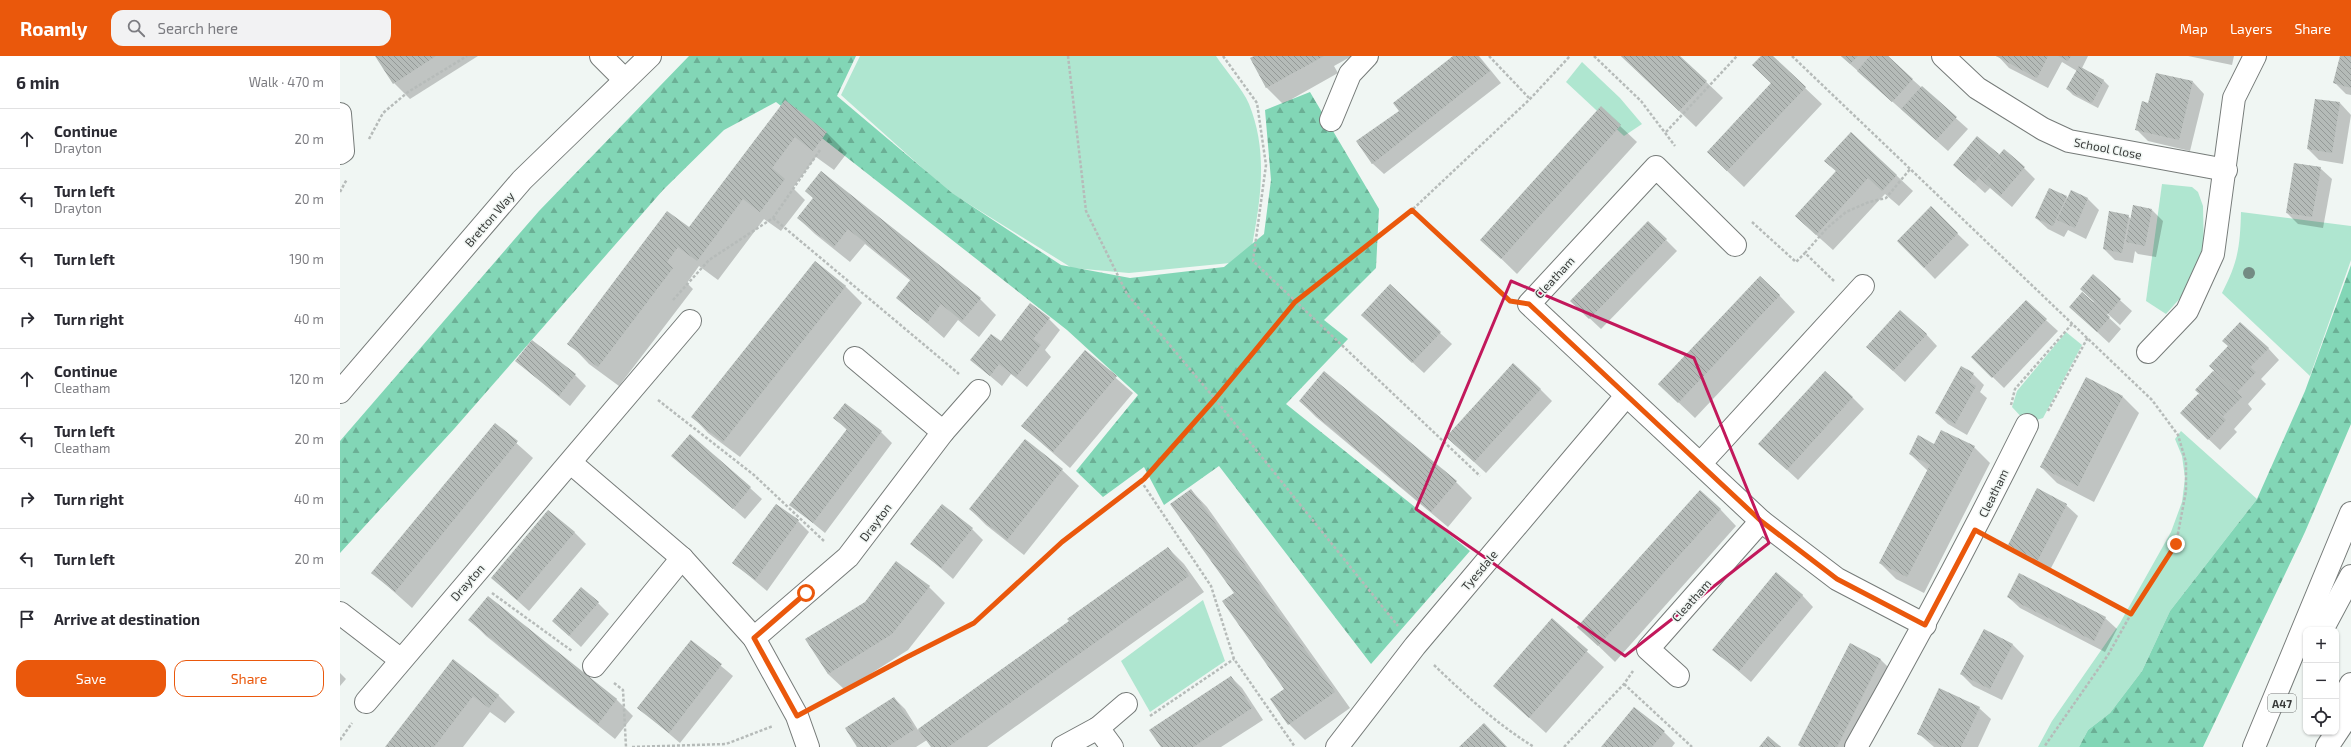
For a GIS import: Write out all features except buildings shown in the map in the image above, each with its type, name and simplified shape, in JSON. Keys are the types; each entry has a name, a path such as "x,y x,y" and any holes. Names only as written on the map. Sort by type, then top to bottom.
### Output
{"main road":[{"path":"601,56 625,80"},
{"name":"Bretton Way","path":"340,392 522,180 650,56"},
{"path":"1330,120 1350,74 1367,56"},
{"name":"School Close","path":"1943,56 1977,88 2043,129 2069,141 2226,170"},
{"path":"2148,352 2187,311 2213,254 2226,170 2234,98 2255,56"},
{"path":"340,114 343,151 340,153"},
{"name":"Cleatham","path":"1735,245 1656,167 1529,304 1761,521 1837,579 1925,625"},
{"path":"1700,464 1857,292"},
{"name":"Drayton","path":"366,702 470,578 571,463 690,321"},
{"path":"856,358 944,432"},
{"name":"Drayton","path":"754,638 845,561 944,432 979,391"},
{"name":"Tyesdale","path":"1337,747 1415,646 1626,396"},
{"name":"Cleatham","path":"1856,747 1925,625 1975,530 2027,425"},
{"path":"571,463 682,558 754,638 797,716 808,747"},
{"name":"A47","path":"2254,747 2351,513"},
{"name":"Cleatham","path":"1648,649 1761,521"},
{"path":"594,666 682,558"},
{"path":"2324,627 2351,576"},
{"path":"340,612 401,660"},
{"path":"1648,649 1678,676"},
{"name":"A47","path":"2259,747 2304,663"},
{"path":"2339,706 2351,684"},
{"path":"1063,747 1098,728 1126,704"},
{"path":"2327,747 2351,711"},
{"path":"1098,728 1112,747"},
{"path":"2318,747 2324,735"}],"path":[{"path":"368,140 383,113 408,92 467,56"},
{"path":"1068,56 1086,211 1127,294 1215,399 1415,646 1466,695 1515,735 1534,747"},
{"path":"1224,56 1257,103 1260,119 1266,165 1252,261 1480,476"},
{"path":"1489,56 1530,99"},
{"path":"632,747 726,744 797,716 974,623 1062,542 1141,481 1215,399 1295,302 1412,210 1530,99 1570,56"},
{"path":"1594,56 1641,101 1666,132 1737,56"},
{"path":"1792,56 1911,168 2152,400 2178,435 2186,462 2186,490 2176,544 2131,614 2108,655 2044,747"},
{"path":"690,321 673,300 709,260 773,218 820,150"},
{"path":"1796,262 1827,228 1846,212 1869,202 1886,198 1911,168"},
{"path":"340,192 350,173"},
{"path":"1412,210 1510,301 1529,304"},
{"path":"773,218 979,391"},
{"path":"1805,253 1857,292"},
{"path":"2072,324 2015,389 2010,407 2027,425 2043,418 2088,338"},
{"path":"638,382 754,475 845,561"},
{"path":"1141,481 1212,586 1234,659 1295,747"},
{"path":"1975,530 2131,614"},
{"path":"470,578 594,666 623,690 626,747"},
{"path":"1564,747 1624,684 1648,649"},
{"path":"1126,704 1146,718 1234,659"},
{"path":"1624,684 1692,747"}],"highlighted area":[{"path":"1511,281 1694,358 1769,543 1625,656 1416,509"}],"green space":[{"path":"689,56 856,56 837,96 952,193 1061,265 1130,278 1224,267 1264,234 1271,180 1265,110 1310,92 1379,209 1376,268 1324,320 1348,339 1286,404 1470,551 1371,664 1219,466 1164,505 1144,467 1103,497 1076,471 1138,395 1067,330 776,102 724,130 663,190 454,429 340,553 340,441 539,211"},
{"path":"860,56 1216,56 1246,98 1255,122 1259,139 1261,157 1260,192 1252,246 1230,263 1129,273 1072,268 948,191 841,95"},
{"path":"1582,62 1620,98 1642,124 1624,136 1566,82"},
{"path":"2162,184 2192,187 2198,192 2203,206 2204,252 2190,287 2166,314 2146,301"},
{"path":"2241,212 2351,226 2351,260 2310,376 2222,293 2235,263 2239,245"},
{"path":"2351,265 2351,424 2305,532 2203,747 2079,747 2088,730 2110,713 2142,671 2170,611 2257,499 2305,391"},
{"path":"2066,332 2082,345 2043,418 2027,423 2012,407 2017,391"},
{"path":"2181,431 2257,499 2170,611 2142,671 2110,713 2088,730 2079,747 2038,747 2052,721 2120,623 2171,532 2182,502 2185,478 2182,456 2175,439"},
{"path":"1203,600 1225,661 1150,712 1121,661"}],"route":[{"path":"806,593 754,638 797,716 974,623 1062,542 1144,479 1215,399 1295,302 1360,253 1399,218 1412,210 1510,301 1529,304 1761,521 1837,579 1925,625 1975,530 2131,614 2176,544"}]}
